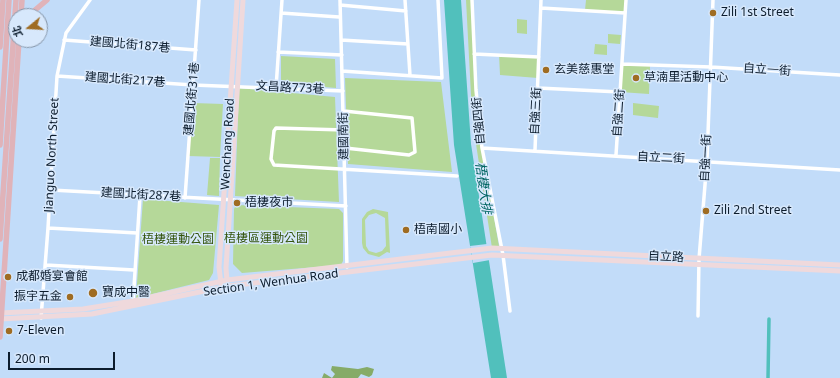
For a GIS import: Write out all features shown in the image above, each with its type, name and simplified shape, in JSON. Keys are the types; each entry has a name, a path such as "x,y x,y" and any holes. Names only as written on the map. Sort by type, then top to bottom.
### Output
{"main road":[{"path":"0,239 8,20 3,0"},
{"path":"38,8 47,0"},
{"path":"0,47 8,20"},
{"path":"0,145 8,20"},
{"path":"0,337 18,48"}],"street":[{"name":"Jianguo North Street","path":"41,315 51,190 56,76 66,33 79,13 90,0"},
{"name":"建國北街31巷","path":"185,198 200,0"},
{"name":"Wenchang Road","path":"221,288 220,267 237,0"},
{"name":"Wenchang Road","path":"229,286 226,268 243,0"},
{"path":"276,88 282,0"},
{"name":"建國南街","path":"340,0 339,17 344,110 347,269"},
{"path":"405,0 410,75"},
{"path":"342,71 442,78 438,0"},
{"name":"自強四街","path":"472,0 474,54 482,148 503,255 510,311"},
{"name":"自強三街","path":"535,150 541,0"},
{"name":"自強二街","path":"616,155 626,0"},
{"name":"自強一街","path":"698,316 699,261 707,160 713,0"},
{"path":"340,5 406,11"},
{"path":"541,8 625,13"},
{"path":"281,13 339,17"},
{"name":"建國北街187巷","path":"64,40 196,50"},
{"path":"341,40 408,44"},
{"path":"278,52 342,55"},
{"path":"474,54 539,57"},
{"name":"自立一街","path":"622,64 711,67 840,75"},
{"name":"建國北街217巷","path":"56,76 193,85 231,85"},
{"name":"文昌路773巷","path":"231,85 342,91"},
{"path":"538,88 620,92"},
{"path":"344,110 412,118 414,120 415,152 409,155 345,148"},
{"path":"344,130 276,128 274,131 271,159 274,165 457,176"},
{"name":"自立二街","path":"482,148 707,160 840,170"},
{"name":"建國北街287巷","path":"51,190 346,206"},
{"path":"133,303 140,196"},
{"path":"48,228 137,233"},
{"name":"自立路","path":"469,254 492,248 840,271"},
{"name":"Section 1, Wenhua Road","path":"1,316 41,315 133,303 229,286 347,269 469,254"},
{"name":"自立路","path":"469,254 840,265"},
{"path":"46,265 134,270"},
{"name":"Section 1, Wenhua Road","path":"133,303 220,281 347,269"}],"green space":[{"path":"466,0 472,0 481,143 499,246 492,248 476,144 471,95"},
{"path":"586,0 626,0 625,13 585,10"},
{"path":"517,19 527,20 527,34 517,33"},
{"path":"608,34 621,35 620,44 608,43"},
{"path":"595,44 607,45 607,55 594,54"},
{"path":"499,54 539,57 538,78 500,75"},
{"path":"281,56 335,59 336,88 281,83"},
{"path":"622,64 650,66 649,94 620,92"},
{"path":"345,78 441,82 452,172 348,164"},
{"path":"239,88 335,97 339,202 235,196"},
{"path":"193,103 223,104 220,157 188,156"},
{"path":"633,103 659,106 658,118 633,115"},
{"path":"210,158 220,158 219,196 207,195"},
{"name":"梧棲運動公園","path":"143,199 219,205 213,273 209,280 136,298"},
{"name":"梧棲區運動公園","path":"236,205 339,209 343,213 343,261 341,265 242,273 233,264 234,209"},
{"path":"373,209 388,212 390,253 387,252 379,257 368,254 363,248 362,219 367,212","holes":["376,213 385,218 386,246 382,251 376,253 369,251 366,246 365,220 369,215"]}],"shaded area":[{"path":"444,0 461,0 471,144 507,378 491,378 454,145"},
{"path":"332,366 358,369 367,367 374,369 372,375 369,377 361,374 358,378 332,378 335,374 331,370"},
{"path":"324,373 332,378 322,378"}],"pier":[{"path":"487,244 490,260 473,263 470,246"}],"waterway":[{"path":"768,378 769,319"}],"place":[{"name":"Zili 1st Street","path":"713,13"},
{"name":"玄美慈惠堂","path":"546,70"},
{"name":"草湳里活動中心","path":"636,78"},
{"name":"梧棲夜市","path":"237,203"},
{"name":"Zili 2nd Street","path":"706,211"},
{"name":"梧南國小","path":"406,230"},
{"name":"成都婚宴會館","path":"8,277"},
{"name":"寶成中醫","path":"93,293"},
{"name":"振宇五金","path":"70,297"},
{"name":"7-Eleven","path":"9,331"}],"water label":[{"name":"梧棲大排","path":"483,188"}]}
